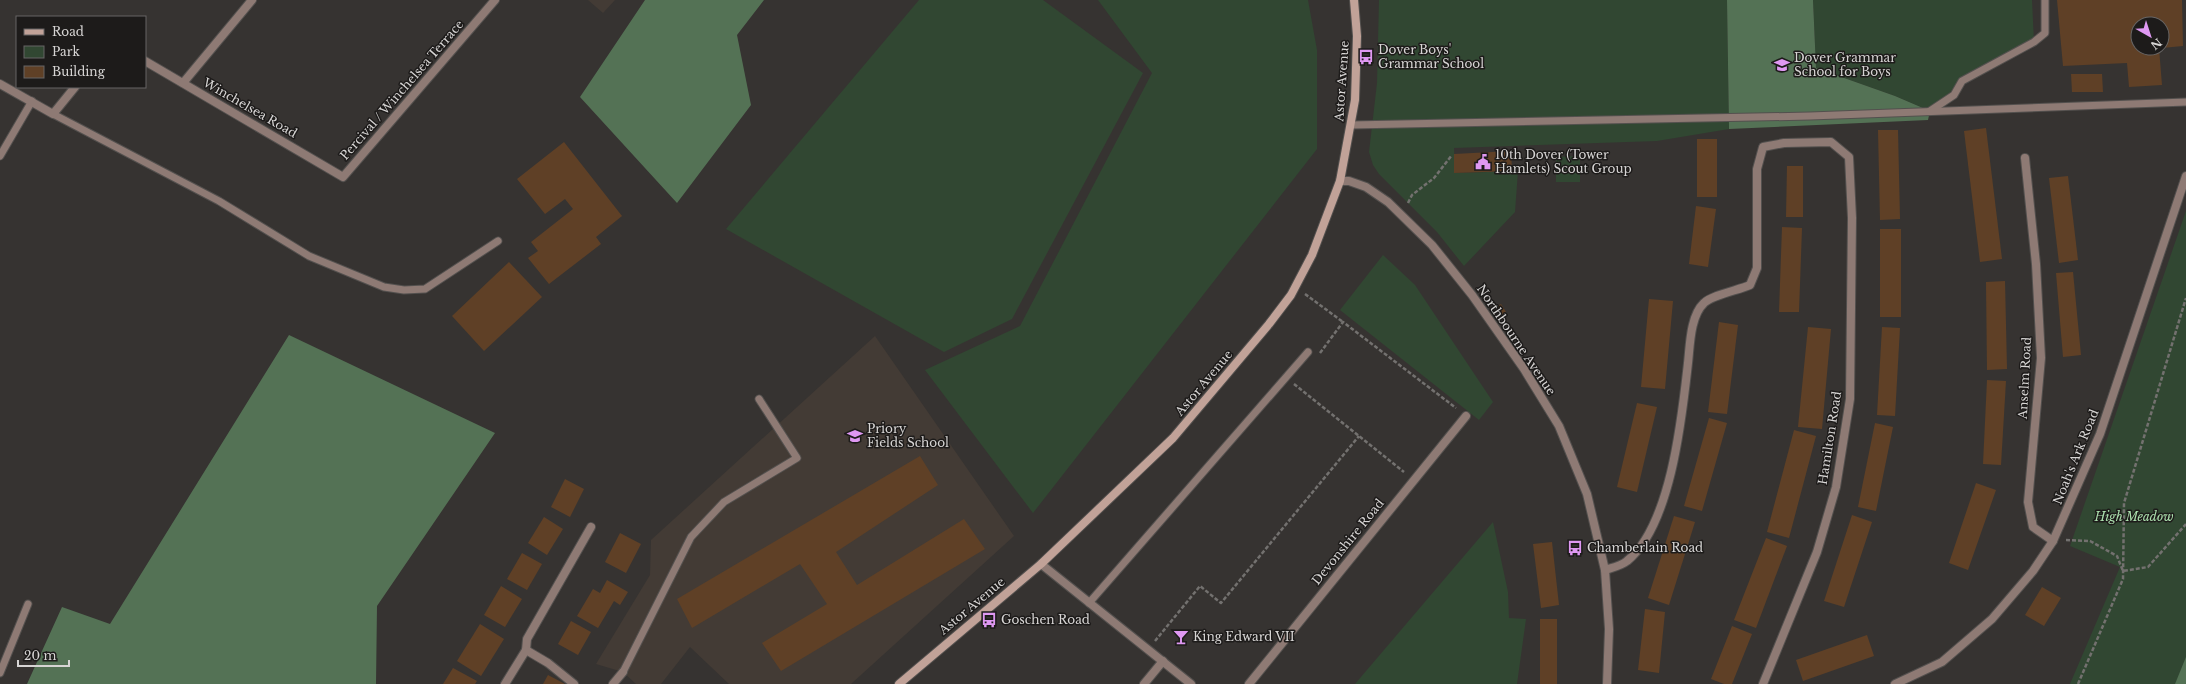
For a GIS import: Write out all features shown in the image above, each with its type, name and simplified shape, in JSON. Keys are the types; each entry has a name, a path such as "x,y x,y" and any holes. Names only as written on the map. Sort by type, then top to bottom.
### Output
{"street":[{"path":"183,82 252,0"},
{"name":"Percival / Winchelsea Terrace","path":"343,177 496,0"},
{"name":"Astor Avenue","path":"899,684 1041,564 1174,438 1269,324 1295,287 1312,255 1340,181 1355,100 1357,36 1354,0"},
{"name":"Winchelsea Road","path":"146,62 343,177"},
{"path":"0,84 53,114 74,88"},
{"name":"Hamilton Road","path":"1604,570 1626,562 1639,548 1652,526 1665,492 1682,420 1693,323 1704,302 1750,285 1757,268 1757,168 1763,147 1784,142 1831,142 1849,157 1852,218 1850,399 1836,487 1818,552 1763,684"},
{"name":"Anselm Road","path":"2025,158 2036,264 2041,358 2028,502 2033,527 2054,539"},
{"name":"Noah's Ark Road","path":"1896,684 1942,662 1992,619 2033,571 2054,539 2100,434 2186,176"},
{"name":"Northbourne Avenue","path":"1340,181 1350,181 1366,187 1388,202 1432,245 1472,295 1524,369 1559,426 1587,494 1604,570 1609,629 1607,684"},
{"name":"Devonshire Road","path":"1249,684 1466,416"},
{"path":"505,684 526,650 527,638 590,527"},
{"path":"1041,564 1191,684"},
{"path":"526,650 548,663 574,684"},
{"path":"1144,684 1163,661"},
{"path":"613,684 623,672"}],"lane":[{"path":"1930,111 1954,95 1962,81 2034,42 2045,33 2044,0"},
{"path":"0,156 32,101"},
{"path":"1351,125 1810,116 2186,102"},
{"path":"53,114 220,200 309,256 384,287 404,290 425,289 498,241"},
{"path":"1090,603 1308,352"},
{"path":"623,672 690,537 724,502 797,458 759,399"},
{"path":"0,673 28,604"}],"path":[{"path":"1408,203 1412,195 1434,178 1452,155"},
{"path":"1295,287 1466,416"},
{"path":"2078,684 2123,579 2124,503 2186,298"},
{"path":"1308,352 1314,360 1343,322"},
{"path":"1286,378 1414,480"},
{"path":"1148,650 1200,586 1221,603 1359,436"},
{"path":"2123,571 2148,567 2186,524"},
{"path":"2054,539 2076,542 2090,541 2117,556 2123,571"}],"shaded area":[{"path":"588,0 615,0 603,13"},
{"name":"Priory Fields School","path":"875,336 1014,536 851,684 729,684 690,647 661,684 636,684 623,672 596,664 650,575 651,540"}],"green space":[{"path":"645,0 764,0 737,35 751,105 677,203 580,97"},
{"path":"919,0 1043,0 1143,73 1012,319 944,352 726,229"},
{"path":"1098,0 1308,0 1317,50 1317,149 1033,513 925,370 1020,326 1152,73"},
{"path":"1379,0 1727,0 1729,129 1657,141 1454,148 1455,173 1518,171 1515,212 1464,266 1437,232 1379,174 1373,165 1369,152 1377,83"},
{"path":"1727,0 1813,0 1816,68 1895,96 1930,111 1928,120 1729,129"},
{"path":"1813,0 2032,0 2034,42 1962,81 1930,111 1895,96 1816,68"},
{"path":"1580,156 1580,182 1556,182 1556,157"},
{"name":"High Meadow","path":"2186,211 2186,684 2070,684 2120,567 2070,546"},
{"path":"1383,255 1415,285 1493,402 1479,420 1340,310"},
{"path":"289,335 495,433 377,606 376,684 27,684 62,607 110,624"},
{"path":"1493,522 1508,592 1509,618 1526,619 1517,684 1355,684"},
{"path":"2186,657 2186,684 2175,684"}],"building":[{"path":"2057,0 2182,0 2183,46 2170,47 2170,16 2130,16 2130,56 2160,56 2162,85 2129,87 2127,63 2063,66"},
{"path":"2071,74 2102,74 2103,92 2072,92"},
{"path":"1986,128 2002,259 1980,262 1964,131"},
{"path":"1878,130 1898,130 1900,219 1880,220"},
{"path":"1697,139 1717,139 1717,197 1697,197"},
{"path":"564,142 622,216 596,237 601,244 549,284 528,258 538,251 531,242 573,209 565,199 545,214 517,179"},
{"name":"10th Dover (Tower Hamlets) Scout Group","path":"1511,151 1512,171 1454,173 1454,154"},
{"path":"1787,166 1803,166 1803,217 1786,217"},
{"path":"2068,176 2078,260 2059,263 2049,178"},
{"path":"1696,206 1716,209 1708,267 1689,264"},
{"path":"1782,227 1802,228 1799,312 1779,312"},
{"path":"1880,229 1901,229 1901,317 1880,317"},
{"path":"509,262 542,297 484,351 452,316"},
{"path":"2073,272 2081,355 2063,357 2056,273"},
{"path":"2005,281 2007,369 1987,370 1986,282"},
{"path":"1649,299 1673,301 1665,389 1641,387"},
{"path":"1501,304 1506,312 1501,315 1496,307"},
{"path":"1719,322 1738,325 1727,414 1708,412"},
{"path":"1808,327 1831,329 1822,429 1798,427"},
{"path":"1882,327 1900,328 1895,416 1877,415"},
{"path":"1987,380 2006,381 2001,465 1983,464"},
{"path":"1637,403 1657,407 1637,492 1617,487"},
{"path":"1709,418 1727,423 1702,511 1684,506"},
{"path":"1875,423 1893,427 1876,511 1858,507"},
{"path":"1794,430 1816,436 1789,538 1767,532"},
{"path":"920,456 938,485 836,552 857,585 964,519 985,549 781,671 762,643 827,604 800,564 692,628 677,599"},
{"path":"565,479 584,489 570,517 551,507"},
{"path":"1976,483 1996,490 1968,570 1949,563"},
{"path":"1852,515 1872,522 1844,607 1824,601"},
{"path":"1674,516 1695,522 1669,605 1648,598"},
{"path":"544,517 563,529 547,555 528,543"},
{"path":"620,533 641,544 626,573 605,562"},
{"path":"1766,538 1787,546 1756,628 1734,620"},
{"path":"1552,542 1559,605 1541,608 1533,544"},
{"path":"522,553 542,564 527,590 507,579"},
{"path":"607,580 628,592 620,605 614,601 598,628 577,616 593,589 600,593"},
{"path":"501,586 522,599 505,627 484,615"},
{"path":"2042,587 2061,598 2044,626 2025,615"},
{"path":"1645,609 1665,612 1659,673 1638,670"},
{"path":"1540,619 1557,619 1557,684 1540,684"},
{"path":"571,621 591,632 578,655 558,644"},
{"path":"480,624 504,639 481,676 457,661"},
{"path":"1732,626 1752,634 1732,684 1724,684 1711,679"},
{"path":"1867,635 1874,656 1803,681 1796,660"},
{"path":"453,668 477,681 475,684 443,684"},
{"path":"548,675 565,684 543,684"}],"place":[{"name":"Dover Boys' Grammar School","path":"1366,57"},
{"name":"Dover Grammar School for Boys","path":"1782,65"},
{"name":"10th Dover (Tower Hamlets) Scout Group","path":"1483,162"},
{"name":"Priory Fields School","path":"855,436"},
{"name":"Chamberlain Road","path":"1575,548"},
{"name":"Goschen Road","path":"989,620"},
{"name":"King Edward VII","path":"1181,637"}]}
